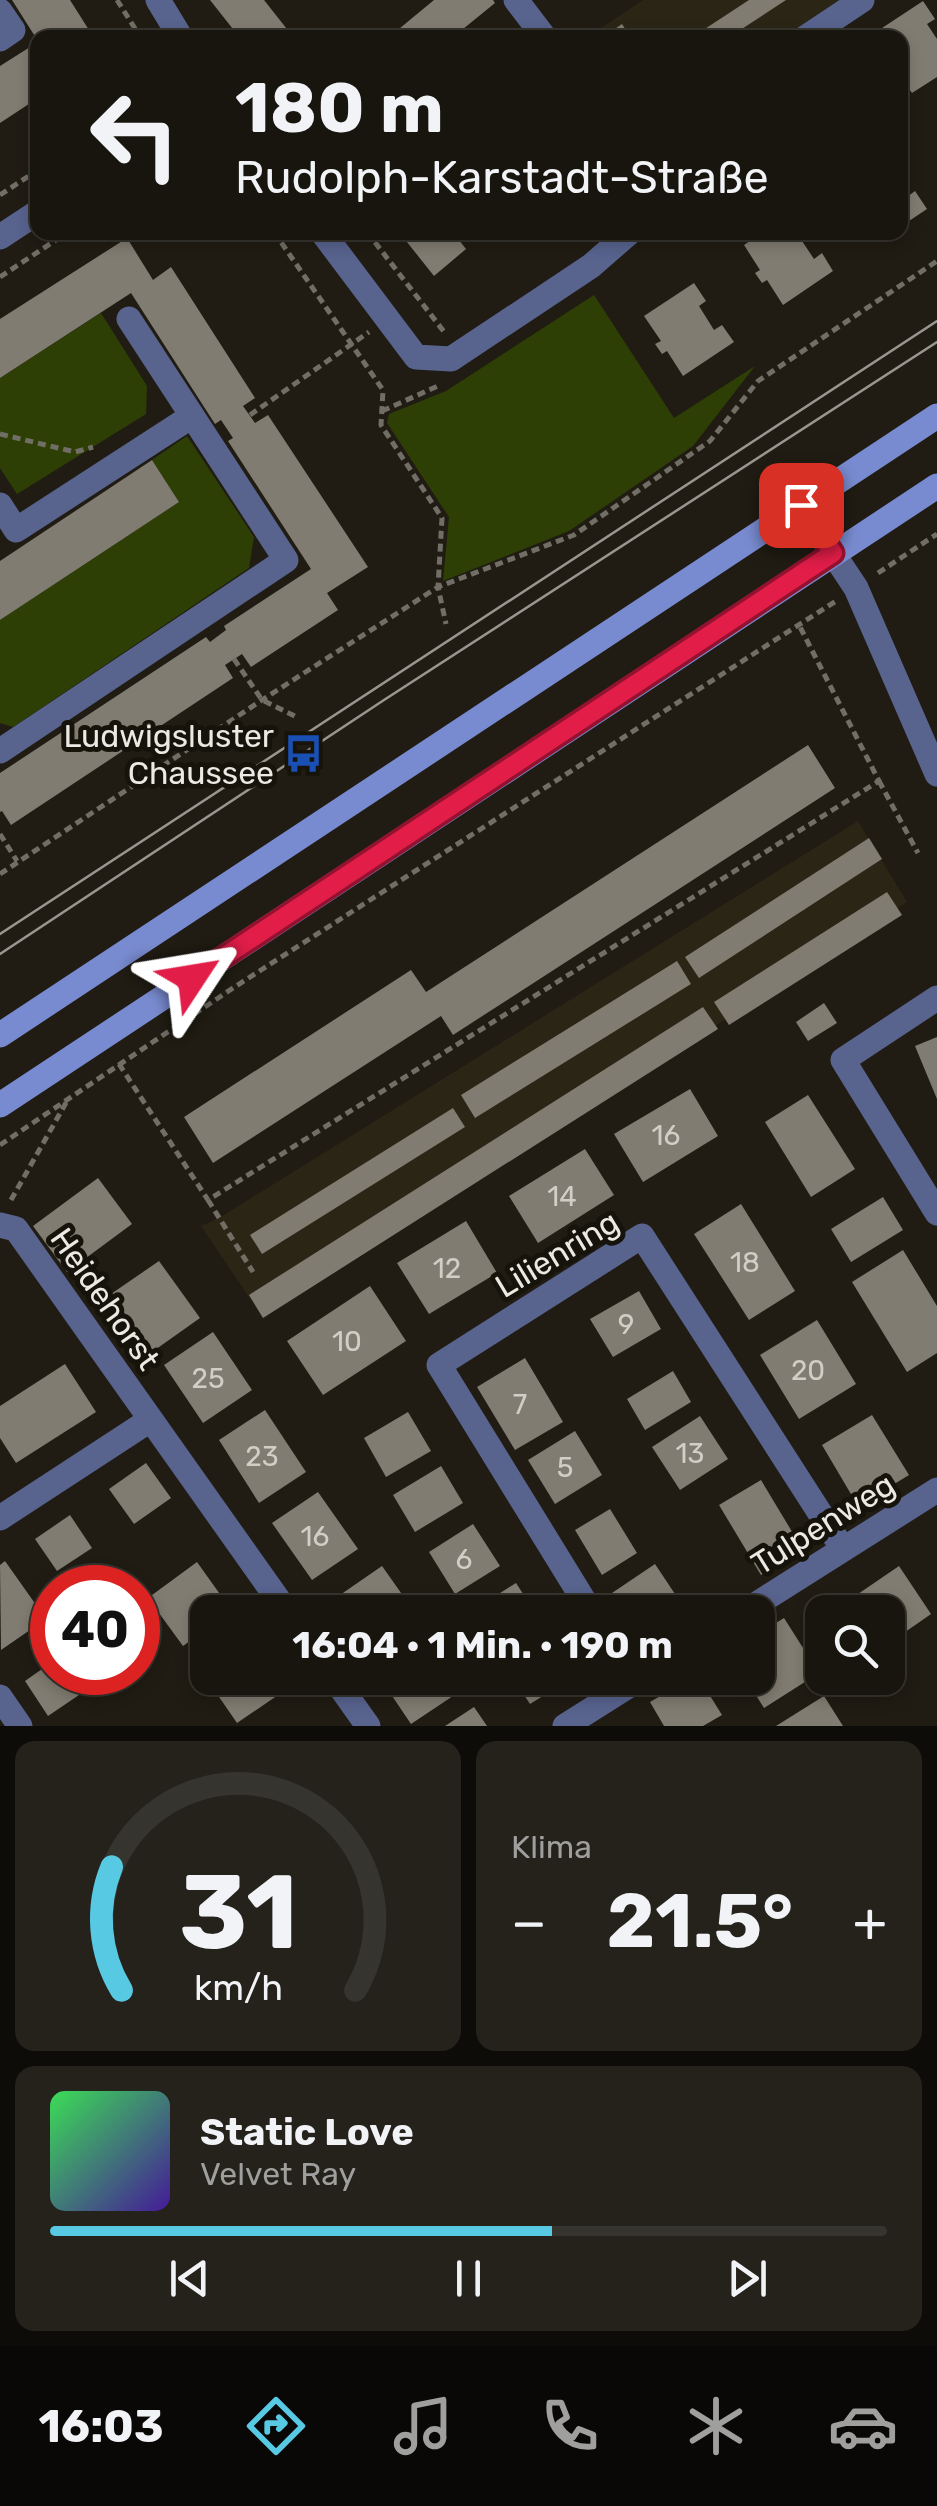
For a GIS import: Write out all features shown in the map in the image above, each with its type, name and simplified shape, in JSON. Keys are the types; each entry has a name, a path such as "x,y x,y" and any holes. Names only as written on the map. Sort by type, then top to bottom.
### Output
{"street":[{"path":"158,0 176,30"},
{"path":"516,0 539,30"},
{"path":"816,30 862,0"},
{"path":"0,11 13,30 0,39"},
{"path":"0,237 30,217"},
{"path":"328,240 416,356 451,359 591,266 621,240"},
{"path":"0,751 286,560 129,320"},
{"path":"0,506 8,535 192,416"},
{"path":"0,1034 937,416"},
{"path":"0,1105 937,486"},
{"path":"801,505 856,588 937,774"},
{"path":"937,998 843,1060 937,1213"},
{"name":"Heidehorst","path":"5,1214 275,1595"},
{"name":"Lilienring","path":"580,1595 438,1365 642,1236 843,1550"},
{"name":"Heidehorst","path":"0,1518 150,1420"},
{"name":"Tulpenweg","path":"771,1595 937,1490"},
{"path":"346,1695 368,1726"},
{"path":"564,1726 611,1695"},
{"path":"0,1697 20,1726"}],"path":[{"path":"117,0 136,30"},
{"path":"0,195 30,175"},
{"path":"0,277 56,240"},
{"path":"280,240 383,390 381,425 442,518 438,587 446,624"},
{"path":"0,874 438,587 574,535 710,441 758,380 937,261"},
{"path":"250,415 387,318"},
{"path":"0,434 75,452 108,442"},
{"path":"0,1145 234,988 937,534"},
{"path":"798,625 918,853"},
{"path":"234,659 262,700 299,718"},
{"path":"208,1200 879,781"},
{"path":"0,834 18,862"},
{"path":"119,1064 253,1272"},
{"path":"5,1214 68,1099"}],"shaded area":[{"path":"643,0 862,0 816,30 598,30"},
{"path":"858,821 907,902 263,1318 201,1226"}],"green space":[{"path":"594,295 674,418 755,366 693,446 569,531 443,581 449,517 387,423 389,414 446,391"},
{"path":"101,313 147,386 146,414 17,494 0,468 0,378"},
{"path":"187,436 254,537 249,568 13,727 0,723 0,620 179,502 152,460"}],"building":[{"path":"12,0 70,0 89,30 31,30"},
{"path":"210,0 264,0 288,30 234,30"},
{"path":"434,0 495,3 462,30 398,30"},
{"path":"749,0 786,0 740,30 703,30"},
{"path":"923,1 935,19 927,24 937,39 937,77 912,93 908,87 908,30 879,30"},
{"path":"30,47 30,103 0,123 0,66"},
{"path":"915,191 927,209 908,222 908,196"},
{"path":"124,240 128,240 153,280 171,267 255,398 243,406 255,423 268,415 368,567 327,593 338,610 251,667 242,654 225,665 233,678 11,825 0,812 0,773 206,637 210,642 226,630 224,626 311,569 228,441 233,438 221,420 215,424 131,293 0,378 0,319"},
{"path":"405,240 459,240 466,249 434,276"},
{"path":"751,240 801,240 814,259 822,253 833,271 783,305 767,280 762,283 755,273 760,270 744,245"},
{"path":"694,283 706,301 699,306 714,330 722,325 734,342 683,376 667,351 662,354 655,344 661,341 644,316"},
{"path":"152,460 179,502 0,620 0,561"},
{"path":"808,745 835,788 453,1035 441,1016 213,1163 184,1117 411,970 426,992"},
{"path":"869,838 882,859 699,978 685,957"},
{"path":"887,892 902,915 729,1025 714,1002"},
{"path":"677,961 691,984 475,1118 461,1095"},
{"path":"824,1003 837,1023 808,1041 796,1022"},
{"path":"703,1007 718,1029 263,1318 249,1295"},
{"path":"937,1037 937,1099 915,1046"},
{"path":"690,1089 718,1136 643,1182 614,1134"},
{"path":"808,1095 855,1169 811,1197 765,1122"},
{"path":"453,1108 465,1127 262,1254 250,1235"},
{"path":"585,1149 614,1195 538,1243 509,1196"},
{"path":"98,1178 132,1224 67,1272 33,1226"},
{"path":"883,1197 903,1230 851,1262 831,1229"},
{"path":"741,1204 795,1291 749,1320 694,1234"},
{"path":"466,1221 497,1273 429,1314 397,1263"},
{"path":"903,1250 937,1306 937,1353 907,1372 852,1282"},
{"path":"159,1261 200,1318 152,1352 111,1294"},
{"path":"370,1286 406,1341 323,1395 287,1341"},
{"path":"639,1291 661,1329 613,1357 590,1319"},
{"path":"817,1320 856,1384 799,1419 760,1355"},
{"path":"213,1332 252,1390 203,1423 164,1365"},
{"path":"525,1358 563,1422 515,1450 477,1387"},
{"path":"65,1364 96,1412 16,1463 0,1438 0,1406"},
{"path":"673,1371 691,1402 645,1430 627,1399"},
{"path":"265,1410 306,1472 259,1503 219,1440"},
{"path":"408,1412 431,1451 386,1477 364,1438"},
{"path":"872,1415 909,1475 858,1506 822,1445"},
{"path":"700,1416 728,1459 680,1490 652,1447"},
{"path":"575,1431 602,1475 555,1504 528,1460"},
{"path":"146,1463 171,1498 134,1524 109,1489"},
{"path":"441,1466 463,1503 415,1532 393,1495"},
{"path":"761,1480 803,1550 761,1575 719,1505"},
{"path":"318,1492 358,1549 312,1580 272,1523"},
{"path":"610,1509 637,1553 602,1575 575,1530"},
{"path":"70,1515 92,1548 66,1565 53,1565 35,1539"},
{"path":"473,1524 500,1566 455,1594 429,1552"},
{"path":"5,1561 30,1596 30,1630 1,1650 0,1565"},
{"path":"197,1562 221,1595 190,1595 190,1641 183,1646 160,1614 160,1589"},
{"path":"655,1564 676,1595 613,1595"},
{"path":"382,1566 403,1595 340,1595"},
{"path":"899,1566 931,1614 905,1632 905,1595 857,1595"},
{"path":"516,1583 524,1595 497,1595"},
{"path":"784,1618 805,1651 805,1682 764,1708 756,1695 775,1695 775,1624"},
{"path":"34,1695 79,1695 48,1716"},
{"path":"218,1695 278,1695 237,1723"},
{"path":"391,1695 454,1695 411,1724"},
{"path":"524,1695 545,1695 530,1704"},
{"path":"662,1695 710,1695 722,1715 703,1726 664,1726 650,1702"},
{"path":"824,1696 843,1726 776,1726"},
{"path":"474,1707 487,1726 445,1726"}],"tram line":[{"path":"0,934 937,321"},
{"path":"0,954 937,342"}],"place":[{"name":"Ludwigsluster Chaussee","path":"304,754"}],"route":[{"path":"192,978 833,553 801,505"}]}
